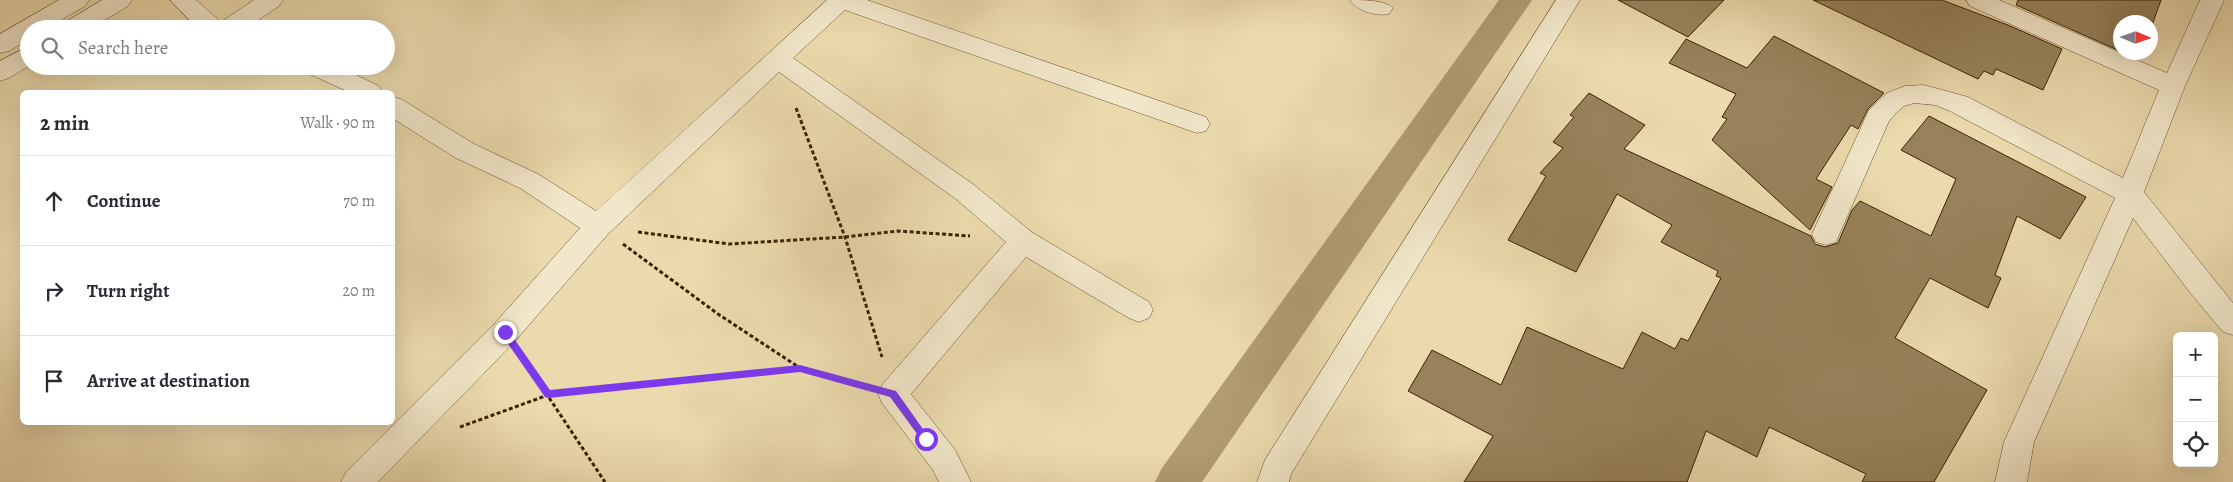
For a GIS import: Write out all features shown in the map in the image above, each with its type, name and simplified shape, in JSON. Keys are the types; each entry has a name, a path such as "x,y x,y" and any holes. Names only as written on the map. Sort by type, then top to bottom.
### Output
{"street":[{"path":"43,20 77,0"},
{"path":"87,20 120,0"},
{"path":"182,0 203,20"},
{"path":"241,20 271,0"},
{"path":"357,482 505,332 598,226 841,0 1197,124"},
{"path":"1273,482 1276,470 1286,452 1568,0"},
{"path":"1978,0 2173,86"},
{"path":"2011,482 2019,442 2130,194 2173,86 2212,0"},
{"path":"0,45 20,33"},
{"path":"777,59 965,192 1023,240 1139,310"},
{"path":"0,72 20,60"},
{"path":"333,75 366,90"},
{"path":"1826,234 1878,117 1888,103 1907,94 1938,96 1959,104 2130,194 2202,287 2233,323"},
{"path":"395,108 465,151 529,181 598,226"},
{"path":"955,482 944,460 893,394 1023,240"}],"path":[{"path":"777,59 845,237 893,394"},
{"path":"598,226 729,244 845,237 898,231 1023,240"},
{"path":"598,226 718,314 800,368 893,394"},
{"path":"505,332 605,482"},
{"path":"457,428 548,394 800,368"}],"building":[{"path":"1618,0 1724,0 1688,37"},
{"path":"1813,0 1942,0 2008,25 2062,49 2043,90 1996,69 1993,75 1984,71 1978,79"},
{"path":"2018,0 2161,0 2156,15 2113,15 2113,48 2016,5"},
{"path":"1774,36 1884,93 1868,109 1858,129 1851,125 1816,179 1832,187 1810,230 1712,140 1727,119 1722,117 1736,94 1669,63 1686,39 1747,68"},
{"path":"1589,93 1645,125 1624,149 1811,236 1815,244 1825,247 1838,243 1852,210 1860,201 1931,236 1956,179 1901,150 1929,116 2086,197 2060,239 2017,216 1995,275 2001,278 1988,308 1930,278 1895,338 1987,390 1934,482 1862,482 1866,474 1769,427 1757,457 1706,431 1687,482 1464,482 1493,436 1408,391 1432,350 1501,385 1527,327 1623,369 1642,332 1675,349 1681,338 1688,341 1721,278 1716,276 1718,271 1661,242 1672,225 1617,194 1576,272 1508,240 1546,176 1540,173 1563,148 1553,142 1574,117 1570,115"}],"waterway":[{"path":"1177,482 1516,0"}],"route":[{"path":"505,332 548,394 800,368 893,394 926,439"}]}
